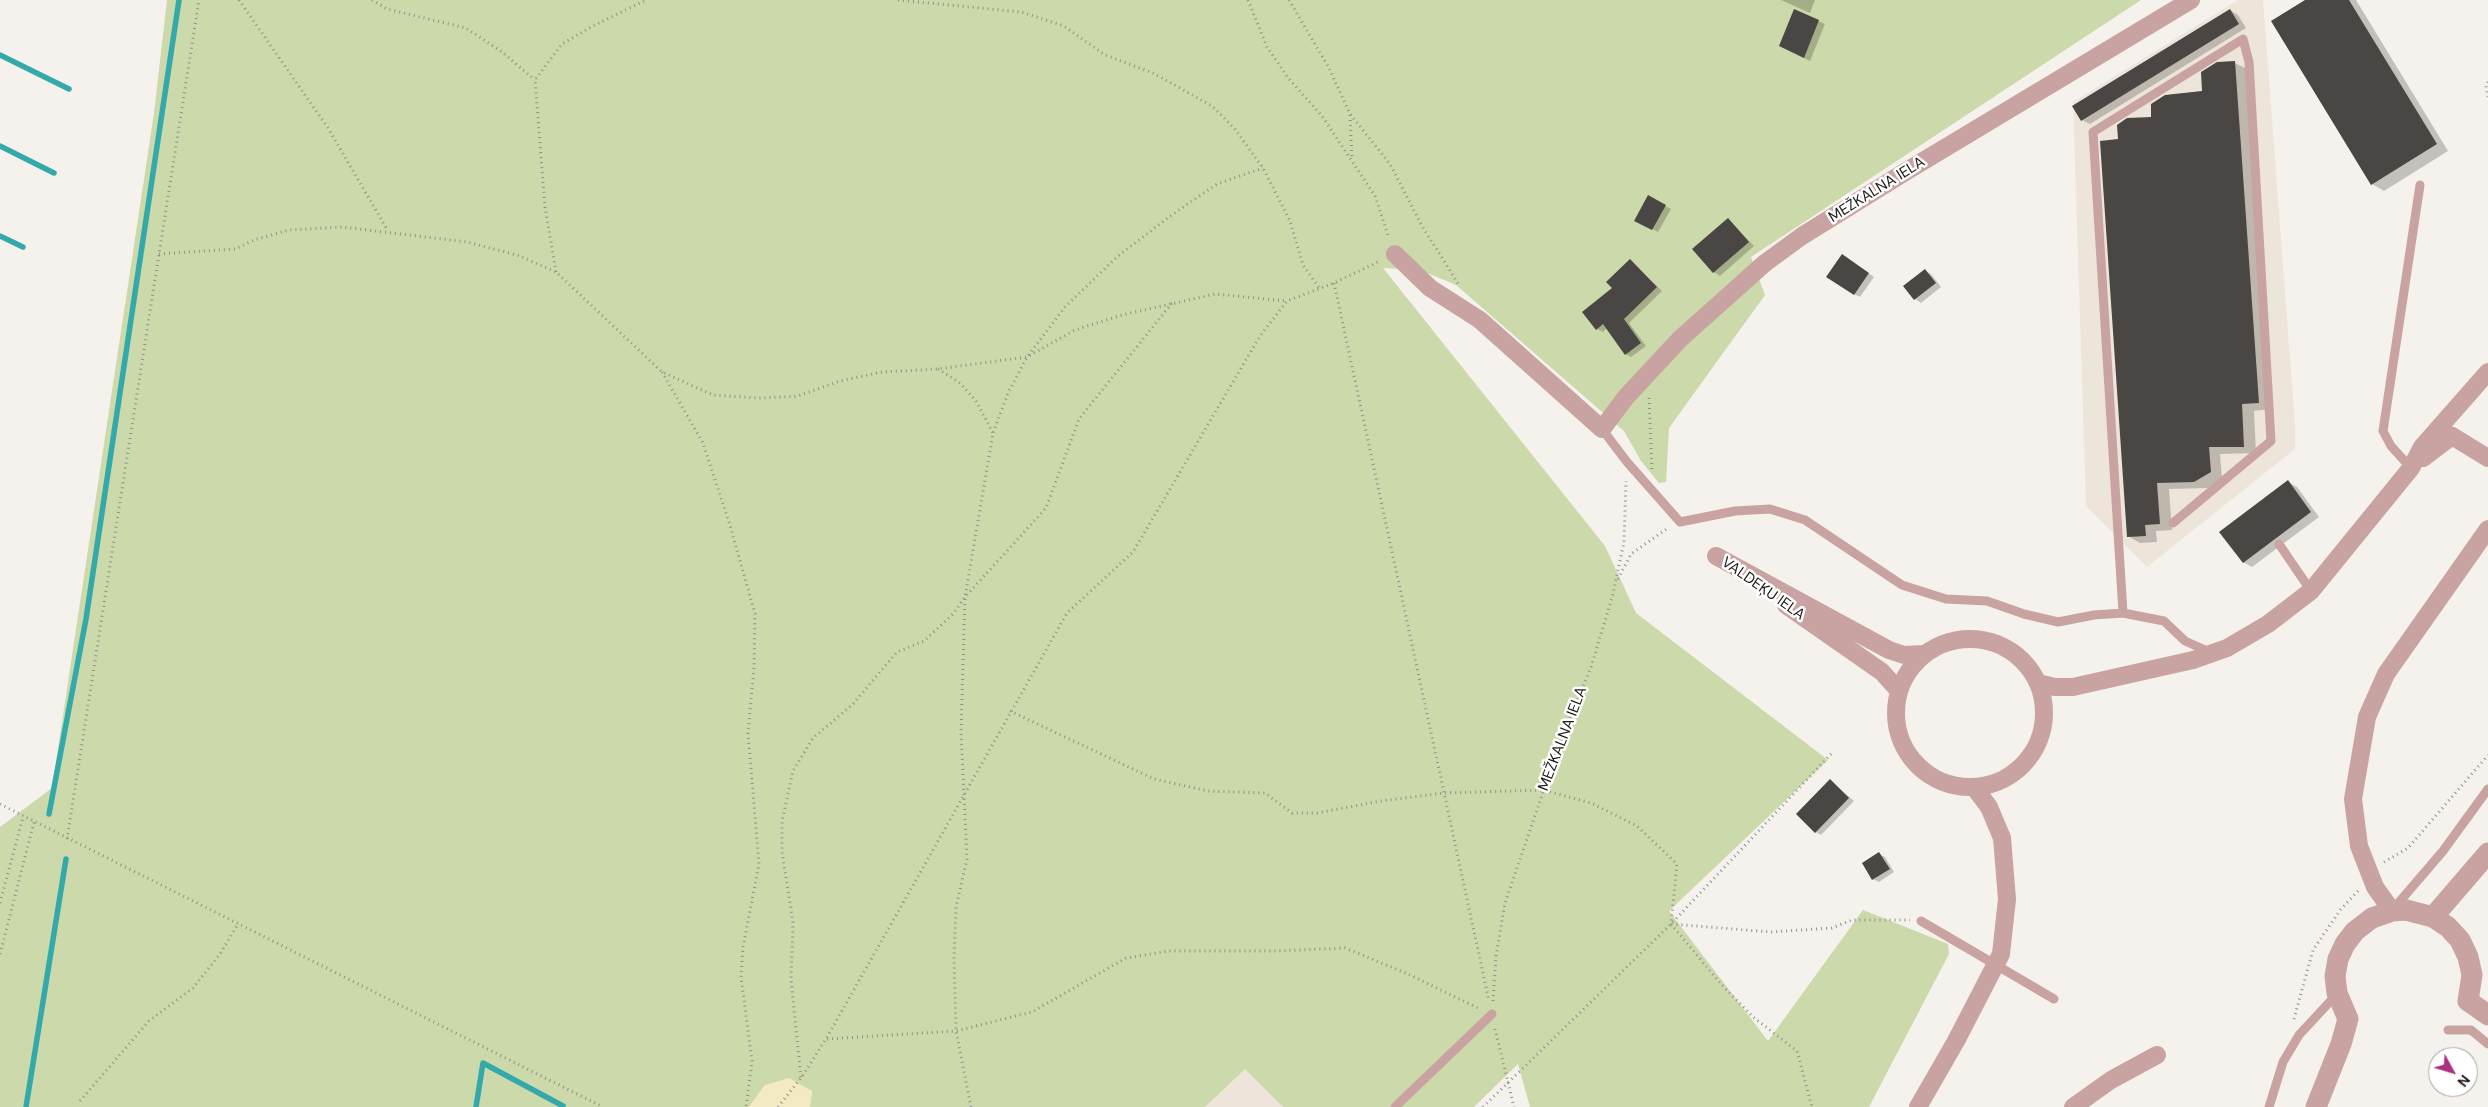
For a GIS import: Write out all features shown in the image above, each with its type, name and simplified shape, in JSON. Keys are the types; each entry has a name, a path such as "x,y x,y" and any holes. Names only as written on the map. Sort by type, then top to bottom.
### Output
{"street":[{"name":"MEŽKALNA IELA","path":"1602,429 1626,397 1680,339 1764,263 1802,236 2071,71 2191,0"},
{"path":"1394,254 1430,288 1480,320 1602,429"},
{"path":"2038,683 2055,687 2073,687 2193,660 2234,644 2268,624 2311,591 2411,468 2422,447 2488,372"},
{"path":"2411,468 2452,436 2488,458"},
{"path":"2392,911 2375,886 2359,846 2354,799 2366,718 2386,674 2488,529"},
{"name":"VALDEĶU IELA","path":"1899,691 1882,672 1716,556 1889,650 1904,655 1924,654"},
{"name":"VALDEĶU IELA","path":"1960,639 1979,639 1998,644 2015,653 2028,666 2038,683 2044,702 2044,721 2039,740 2032,753 2009,776 1992,784 1974,787 1953,786 1934,778 1918,766 1906,750 1898,731 1896,711 1899,691 1909,671 1924,654 1941,644 1960,639"},
{"path":"1918,1107 1956,1041 2001,954 2007,900 2002,838 1989,807 1974,787"},
{"path":"2433,917 2488,853"},
{"path":"2316,1107 2341,1044 2348,1019 2337,993 2335,976 2338,959 2345,944 2355,931 2372,918 2392,911 2406,910 2433,917 2454,934 2468,957 2472,975 2468,1001 2488,1016"},
{"path":"2073,1107 2111,1080 2157,1054"}],"lane":[{"path":"2123,613 2094,132 2242,39 2249,62 2271,442 2172,523"},
{"path":"2411,468 2391,446 2383,431 2420,185"},
{"path":"1602,429 1627,462 1680,522 1735,511 1770,509 1805,520 1902,585 1946,599 1987,601 2024,614 2058,622 2094,615 2123,613 2164,621 2185,641 2212,653"},
{"path":"2279,544 2311,591"},
{"path":"2392,911 2443,850 2488,789"},
{"path":"1920,921 2054,998"},
{"path":"2269,1107 2282,1062 2299,1035 2337,993"},
{"path":"1395,1107 1492,1014"},
{"path":"2448,1030 2471,1030 2488,1044"}],"path":[{"path":"67,839 199,0"},
{"path":"239,0 328,128 389,232"},
{"path":"372,0 387,9 466,28 502,52 534,80"},
{"path":"556,272 545,206 534,80 562,44 646,0"},
{"path":"898,0 1021,12 1064,26 1106,55 1153,72 1212,106 1234,128 1263,168 1290,221 1303,265 1320,289"},
{"path":"662,372 713,395 759,398 798,396 840,380 882,372 937,369 1027,357 1074,330 1173,302 1215,294 1288,301 1334,284 1394,254 1376,196 1322,116 1289,79 1267,47 1248,0"},
{"path":"1289,0 1329,68 1350,114 1390,164 1422,226 1460,288"},
{"path":"2488,82 2486,85 2488,97"},
{"path":"1350,114 1352,160"},
{"path":"971,1107 956,1031 956,907 967,859 961,732 965,597 993,433 1008,393 1027,357 1065,307 1118,256 1216,184 1263,168"},
{"path":"159,254 235,249 254,240 289,230 342,227 467,242 517,255 556,272 662,372 703,443 729,522 755,614 754,668 748,733 759,864 743,947 741,977 752,1061 746,1107"},
{"path":"1334,284 1507,1084 1514,1107"},
{"path":"778,1107 801,1078 826,1039 1067,613 1133,552 1260,336 1288,301"},
{"path":"801,1078 792,980 793,922 782,852 782,821 793,771 813,738 852,705 897,652 924,641 953,614 965,597 1046,508 1079,419 1173,302"},
{"path":"937,369 960,383 976,401 993,433"},
{"path":"1648,373 1653,490"},
{"name":"MEŽKALNA IELA","path":"1492,1014 1496,956 1505,903 1544,790 1590,667 1615,584 1624,542 1627,462"},
{"path":"1615,584 1631,554 1652,537 1680,522"},
{"path":"1010,712 1154,779 1208,791 1265,793 1292,813 1317,813 1381,801 1444,793 1544,790 1591,803 1638,826 1677,864 1671,924 1721,984 1747,1010 1798,1051 1812,1107"},
{"path":"1483,1107 1671,924 1832,752"},
{"path":"0,804 603,1107"},
{"path":"0,903 23,817"},
{"path":"0,954 34,822"},
{"path":"1671,924 1771,932 1832,928 1852,920 1920,921"},
{"path":"80,1101 149,1021 193,988 220,954 238,924"},
{"path":"826,1039 956,1031 1032,1012 1126,958 1169,951 1276,951 1345,948 1408,974 1492,1014"}],"shaded area":[{"path":"2238,0 2263,0 2295,424 2295,449 2147,567 2086,506 2073,102"},
{"path":"1245,1068 1283,1107 1205,1107"}],"green space":[{"path":"167,0 2141,0 1751,257 1765,295 1669,428 1666,482 1659,483 1641,461 1624,431 1456,285 1420,270 1383,268 1605,546 1636,613 1828,760 1669,911 1768,1041 1863,910 1948,944 1949,954 1869,1107 1530,1107 1518,1064 1474,1107 1283,1107 1245,1069 1205,1107 810,1107 812,1091 765,1085 749,1107 0,1107 0,827 52,788 154,113"}],"sand":[{"path":"789,1078 812,1091 810,1107 749,1107 765,1085"}],"building":[{"path":"2305,0 2349,0 2437,144 2371,185 2271,21"},
{"path":"1794,9 1819,20 1804,58 1779,46"},
{"path":"2230,9 2239,24 2081,121 2072,106"},
{"path":"2235,61 2259,403 2242,404 2244,447 2209,447 2211,472 2194,482 2157,483 2160,524 2145,525 2146,536 2127,537 2100,141 2118,139 2117,125 2127,118 2151,117 2151,104 2165,95 2202,91 2201,72 2217,62"},
{"path":"1648,195 1666,205 1652,230 1634,221"},
{"path":"1728,218 1749,242 1713,273 1692,249"},
{"path":"1842,254 1869,273 1854,295 1826,277"},
{"path":"1630,259 1657,287 1624,319 1641,343 1625,355 1603,324 1596,330 1582,312 1612,288 1606,282"},
{"path":"1925,269 1936,283 1914,300 1903,286"},
{"path":"2288,480 2311,512 2243,563 2219,532"},
{"path":"1830,779 1849,798 1815,833 1796,814"},
{"path":"1879,852 1890,869 1872,880 1862,863"}],"waterway":[{"path":"49,814 86,619 179,0"},
{"path":"0,55 69,89"},
{"path":"0,146 54,173"},
{"path":"0,236 23,247"},
{"path":"26,1107 66,859"},
{"path":"476,1107 483,1063 563,1106"}]}
